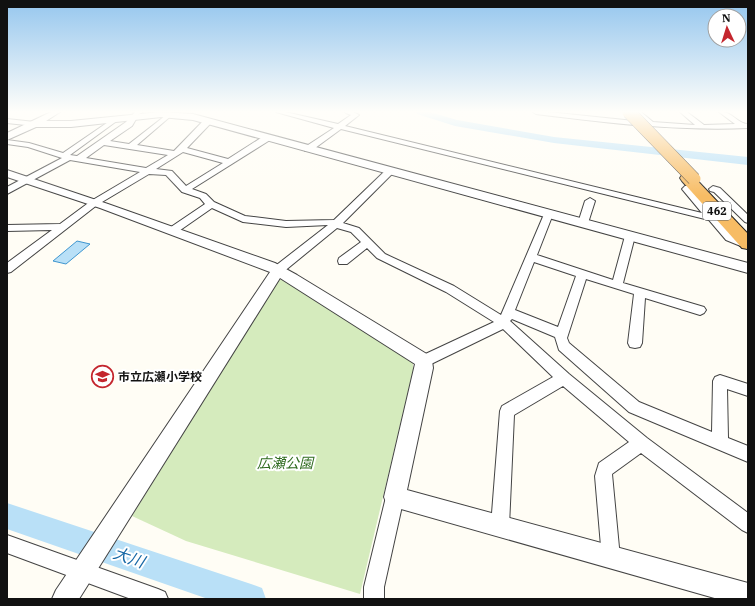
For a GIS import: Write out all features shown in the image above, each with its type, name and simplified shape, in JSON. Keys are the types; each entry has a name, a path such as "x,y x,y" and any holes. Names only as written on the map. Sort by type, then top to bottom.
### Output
{"highway":[{"name":"462","path":"649,140 690,181 748,245"},
{"name":"462","path":"690,181 748,232"}],"street":[{"path":"7,191 67,156 88,140"},
{"path":"79,158 105,140"},
{"path":"131,146 138,140"},
{"path":"8,267 94,203 148,172 178,151 187,140"},
{"path":"186,190 263,140"},
{"path":"275,140 748,268"},
{"path":"308,149 320,140"},
{"path":"398,140 712,218"},
{"path":"7,142 29,145 67,156 148,172 169,173 186,190 203,196 210,204 243,219 286,224 337,223 355,230 381,256 450,289 489,312 562,334"},
{"path":"103,142 178,151 230,162"},
{"path":"65,599 278,270 337,223 390,171"},
{"path":"7,173 278,270 424,360"},
{"path":"690,181 686,189 730,238 748,245"},
{"path":"713,189 717,190 748,220"},
{"path":"583,223 590,201"},
{"path":"172,231 210,204"},
{"path":"424,360 505,318 532,257 548,214"},
{"path":"7,228 62,227"},
{"path":"617,285 630,236"},
{"path":"343,261 368,242"},
{"path":"532,257 700,310"},
{"path":"582,274 562,334 561,338 564,346 634,407 748,454"},
{"path":"635,343 640,292"},
{"path":"505,318 564,378 640,443 748,524"},
{"path":"374,599 374,587 424,368 424,360"},
{"path":"500,526 507,411 564,378"},
{"path":"720,443 720,381 748,390"},
{"path":"611,558 603,476 605,469 640,443"},
{"path":"395,497 748,595"},
{"path":"7,544 85,568 158,599"}],"green space":[{"name":"広瀬公園","path":"278,280 284,280 413,362 413,370 360,594 186,541 132,516"}],"water":[{"path":"77,241 90,244 66,264 53,261"}],"waterway":[{"path":"557,140 748,161"},
{"name":"大川","path":"7,516 251,599"}],"place":[{"name":"市立広瀬小学校","path":"102,376"}]}
